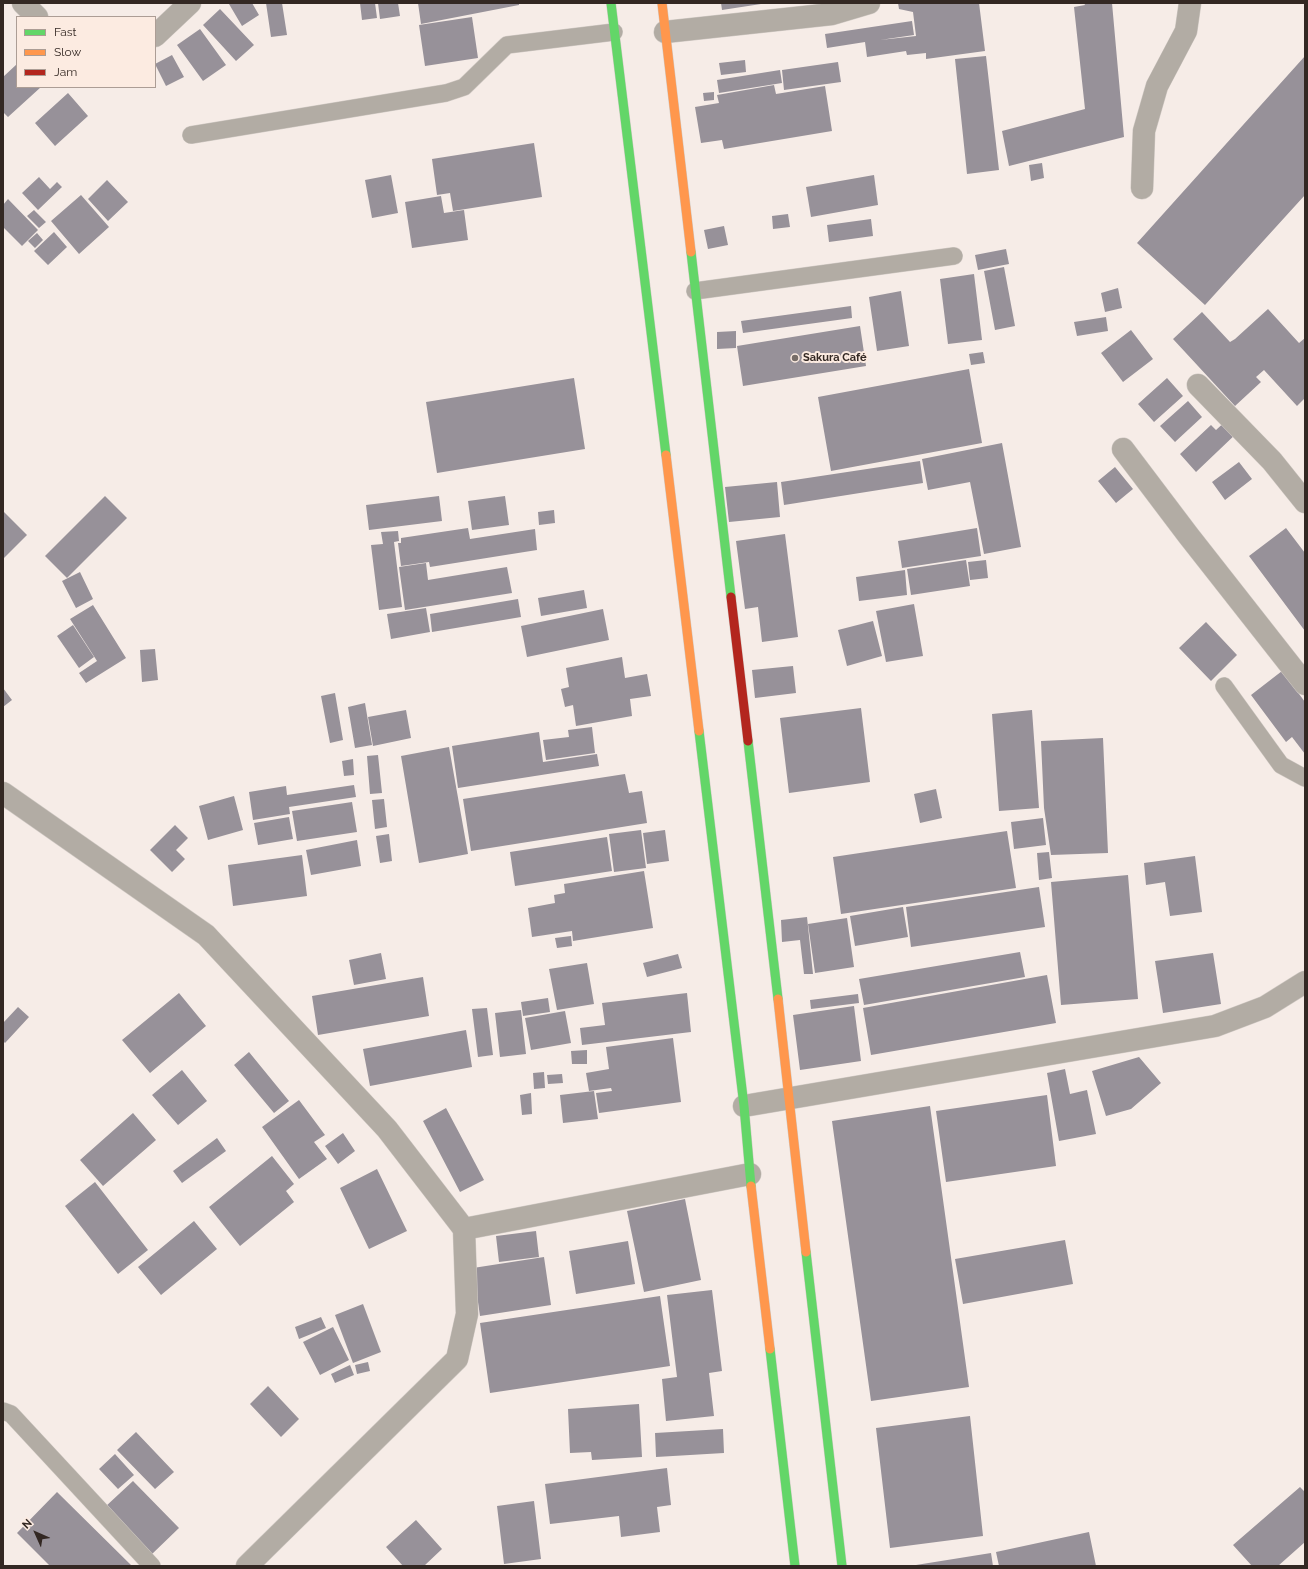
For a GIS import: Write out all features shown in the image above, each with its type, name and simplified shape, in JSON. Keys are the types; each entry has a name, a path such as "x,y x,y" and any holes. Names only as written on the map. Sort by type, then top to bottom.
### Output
{"main road":[{"path":"611,3 744,1106 750,1174 795,1566"},
{"path":"662,3 790,1099 800,1204 842,1566"}],"street":[{"path":"23,3 36,16"},
{"path":"156,35 190,3"},
{"path":"665,32 832,14 869,3"},
{"path":"1142,188 1144,132 1156,86 1186,31 1190,3"},
{"path":"1198,385 1272,461 1305,502"},
{"path":"1123,449 1188,535 1305,684"},
{"path":"3,794 206,935 387,1129 464,1229 466,1314 457,1359 246,1566"},
{"path":"744,1106 1215,1026 1265,1006 1305,982"},
{"path":"464,1229 750,1174"}],"lane":[{"path":"191,135 446,93 464,87 507,45 614,32"},
{"path":"695,291 954,256"},
{"path":"1224,686 1281,765 1305,778"},
{"path":"3,1411 11,1414 152,1566"}],"building":[{"path":"252,3 259,15 242,26 229,4"},
{"path":"266,3 282,3 287,35 271,37"},
{"path":"360,3 375,3 377,18 362,20"},
{"path":"378,3 398,3 400,16 380,19"},
{"path":"418,3 519,3 519,5 421,24"},
{"path":"721,3 761,3 761,4 722,10"},
{"path":"898,3 979,3 985,51 926,59 926,53 907,55 906,51 867,57 865,42 827,48 825,34 912,21 914,35 880,40 916,36 913,12 899,9"},
{"path":"1084,3 1112,3 1124,137 1009,166 1002,131 1085,109 1074,7 1085,5"},
{"path":"220,9 254,45 236,61 203,25"},
{"path":"472,17 478,58 425,66 419,25"},
{"path":"200,29 226,65 203,81 177,45"},
{"path":"172,55 184,77 166,86 156,63"},
{"path":"986,56 999,170 967,174 955,59"},
{"path":"1305,56 1305,195 1205,305 1137,243"},
{"path":"745,60 746,72 721,75 719,63"},
{"path":"838,62 841,82 784,90 782,70"},
{"path":"16,65 16,88 40,88 8,117 3,112 3,77"},
{"path":"780,70 782,83 719,93 717,80"},
{"path":"774,85 776,94 825,86 832,131 724,149 722,140 701,143 695,107 719,103 717,95"},
{"path":"714,92 714,100 704,101 703,93"},
{"path":"68,93 88,116 55,146 35,123"},
{"path":"534,143 542,197 453,211 450,193 437,195 432,159"},
{"path":"1042,163 1044,178 1031,181 1029,165"},
{"path":"391,175 398,213 372,218 365,180"},
{"path":"874,175 878,205 811,217 806,187"},
{"path":"39,177 50,189 57,182 62,187 38,210 22,193"},
{"path":"107,180 128,202 108,221 88,199"},
{"path":"81,195 109,227 79,254 51,221"},
{"path":"441,196 444,213 464,210 468,240 412,248 405,202"},
{"path":"8,199 38,230 22,246 3,227 3,205"},
{"path":"34,210 46,222 39,228 27,216"},
{"path":"788,214 790,227 773,229 772,216"},
{"path":"871,219 873,236 829,242 827,225"},
{"path":"724,226 728,245 708,249 704,230"},
{"path":"54,232 67,247 48,265 34,251"},
{"path":"37,233 43,240 35,248 28,241"},
{"path":"1006,249 1009,264 978,270 975,255"},
{"path":"1004,267 1015,326 995,330 984,271"},
{"path":"974,274 982,340 948,344 940,279"},
{"path":"1118,288 1122,308 1105,312 1101,293"},
{"path":"901,291 909,346 877,351 869,297"},
{"path":"851,306 852,318 743,333 741,321"},
{"path":"1268,309 1299,343 1305,338 1305,398 1297,406 1264,370 1256,377 1261,382 1235,406 1173,339 1202,312 1230,342"},
{"path":"1106,317 1108,331 1077,336 1074,322"},
{"path":"860,326 866,366 743,386 737,346"},
{"path":"1131,330 1153,359 1123,382 1101,353"},
{"path":"736,331 736,348 717,349 717,332"},
{"path":"983,352 985,363 971,365 969,354"},
{"path":"969,369 982,443 831,471 818,397"},
{"path":"574,378 585,449 437,473 426,402"},
{"path":"1167,378 1183,396 1154,422 1138,404"},
{"path":"1188,401 1202,417 1175,442 1160,426"},
{"path":"1228,419 1239,431 1196,472 1180,454 1211,425 1216,430"},
{"path":"1002,443 1021,547 984,554 970,482 928,490 922,459"},
{"path":"920,461 923,483 784,505 781,482"},
{"path":"1239,462 1252,479 1225,500 1212,482"},
{"path":"1115,467 1133,489 1116,503 1098,481"},
{"path":"777,482 780,517 729,522 725,487"},
{"path":"105,496 127,518 67,578 45,556"},
{"path":"439,496 442,521 369,530 366,505"},
{"path":"505,496 509,525 472,530 468,501"},
{"path":"554,510 555,523 539,525 538,512"},
{"path":"3,511 27,535 3,559"},
{"path":"468,528 470,539 535,529 537,550 430,567 429,562 401,566 398,543 401,543 401,538"},
{"path":"977,528 981,556 902,568 898,541"},
{"path":"1286,528 1305,553 1305,631 1249,556"},
{"path":"398,531 399,541 394,542 402,607 379,610 371,545 383,544 381,532"},
{"path":"785,534 798,637 762,642 758,607 745,609 736,541"},
{"path":"966,560 970,586 911,595 907,569"},
{"path":"986,560 988,578 970,580 968,562"},
{"path":"426,563 428,580 507,567 512,593 405,610 399,567"},
{"path":"905,570 907,595 859,601 856,577"},
{"path":"80,572 93,599 76,608 62,581"},
{"path":"584,590 587,608 541,616 538,598"},
{"path":"518,599 521,617 432,632 430,614"},
{"path":"914,604 923,656 886,662 876,611"},
{"path":"93,605 126,658 86,683 79,673 97,661 70,619"},
{"path":"426,608 430,632 391,639 387,614"},
{"path":"603,609 609,640 527,657 521,626"},
{"path":"873,621 882,656 847,666 838,630"},
{"path":"1206,622 1237,655 1211,681 1179,648"},
{"path":"73,625 94,657 79,668 57,636"},
{"path":"155,649 158,680 142,682 140,650"},
{"path":"622,657 625,678 647,674 651,696 630,699 632,716 576,726 573,705 565,707 561,689 569,687 566,668"},
{"path":"793,666 796,693 755,698 752,670"},
{"path":"1282,671 1305,702 1305,754 1292,737 1286,742 1251,695"},
{"path":"3,688 12,700 3,707"},
{"path":"335,693 343,740 330,743 321,696"},
{"path":"365,703 372,745 355,748 348,707"},
{"path":"861,708 870,782 789,793 780,718"},
{"path":"406,710 411,738 373,746 368,717"},
{"path":"1032,710 1039,808 999,811 992,714"},
{"path":"592,727 595,753 546,760 543,740 569,737 568,730"},
{"path":"539,732 543,762 597,754 599,766 458,788 452,746"},
{"path":"1103,738 1108,853 1051,855 1044,808 1041,741"},
{"path":"449,747 468,854 419,863 401,756"},
{"path":"378,755 382,793 370,794 367,756"},
{"path":"353,759 354,775 344,776 342,761"},
{"path":"625,774 629,793 642,791 647,823 471,851 463,799"},
{"path":"354,785 356,797 289,807 290,814 253,820 249,792 286,786 287,795"},
{"path":"936,789 942,818 920,823 914,794"},
{"path":"234,796 243,830 208,840 199,806"},
{"path":"384,799 387,827 375,829 372,800"},
{"path":"352,802 357,832 297,841 292,811"},
{"path":"289,817 293,839 258,845 254,823"},
{"path":"1043,818 1046,845 1014,849 1011,822"},
{"path":"175,825 188,838 176,850 185,859 172,872 150,850"},
{"path":"641,830 646,868 614,872 609,834"},
{"path":"665,830 669,861 647,864 643,833"},
{"path":"1007,831 1016,888 841,914 833,857"},
{"path":"389,834 392,861 380,863 376,836"},
{"path":"607,837 612,871 515,886 510,852"},
{"path":"357,840 361,866 311,875 306,850"},
{"path":"1049,852 1052,878 1039,880 1037,853"},
{"path":"302,855 307,896 233,906 228,865"},
{"path":"1195,856 1202,912 1170,916 1165,882 1146,885 1144,863"},
{"path":"644,871 653,928 573,941 572,931 532,937 528,908 555,903 554,895 565,893 564,884"},
{"path":"1128,875 1138,999 1061,1005 1051,882"},
{"path":"1039,887 1045,927 911,947 906,907"},
{"path":"903,907 908,937 855,946 850,916"},
{"path":"807,917 813,974 804,974 800,940 782,942 781,920"},
{"path":"847,918 854,967 815,973 808,924"},
{"path":"571,936 572,946 557,948 555,938"},
{"path":"1020,952 1025,977 864,1005 859,979"},
{"path":"381,953 386,979 354,985 349,960"},
{"path":"1213,953 1221,1004 1163,1013 1155,961"},
{"path":"678,954 682,968 647,977 643,963"},
{"path":"587,963 594,1004 557,1010 549,969"},
{"path":"1047,975 1056,1023 871,1055 863,1008"},
{"path":"423,977 429,1016 318,1035 312,996"},
{"path":"179,993 206,1026 150,1073 122,1040"},
{"path":"687,993 691,1032 582,1045 580,1028 605,1025 602,1003"},
{"path":"858,994 859,1003 811,1009 810,1000"},
{"path":"548,998 550,1012 523,1016 521,1002"},
{"path":"854,1006 861,1061 800,1070 793,1015"},
{"path":"18,1007 29,1017 5,1043 3,1041 3,1023"},
{"path":"487,1008 493,1055 478,1057 472,1009"},
{"path":"521,1010 526,1054 500,1057 495,1013"},
{"path":"565,1011 571,1043 531,1050 525,1018"},
{"path":"466,1030 472,1067 370,1086 363,1049"},
{"path":"673,1038 681,1102 599,1113 596,1093 612,1091 611,1088 589,1091 586,1073 609,1069 606,1047"},
{"path":"587,1050 587,1064 572,1064 571,1051"},
{"path":"249,1052 289,1101 274,1113 234,1065"},
{"path":"1139,1057 1161,1083 1131,1109 1106,1116 1092,1071"},
{"path":"1065,1069 1070,1094 1087,1090 1096,1134 1059,1141 1047,1073"},
{"path":"182,1070 207,1101 178,1125 152,1095"},
{"path":"544,1072 545,1088 534,1089 533,1073"},
{"path":"562,1074 563,1083 548,1084 547,1075"},
{"path":"594,1091 598,1119 563,1123 560,1095"},
{"path":"531,1093 532,1114 522,1115 520,1095"},
{"path":"1047,1095 1056,1166 946,1182 936,1111"},
{"path":"299,1100 325,1135 314,1142 327,1159 299,1179 262,1127"},
{"path":"930,1106 969,1387 871,1401 832,1121"},
{"path":"446,1108 484,1180 460,1192 423,1121"},
{"path":"133,1113 156,1140 103,1186 80,1160"},
{"path":"343,1133 355,1151 338,1164 325,1146"},
{"path":"217,1138 226,1151 182,1183 173,1171"},
{"path":"272,1156 294,1184 286,1191 294,1202 240,1246 209,1207"},
{"path":"377,1169 407,1231 369,1249 340,1188"},
{"path":"95,1182 148,1250 118,1274 65,1206"},
{"path":"685,1199 701,1280 644,1292 627,1211"},
{"path":"194,1221 217,1249 161,1295 138,1267"},
{"path":"536,1231 539,1257 499,1262 496,1236"},
{"path":"1065,1240 1073,1284 963,1304 955,1259"},
{"path":"628,1241 635,1284 576,1294 569,1251"},
{"path":"544,1257 551,1305 480,1316 473,1268"},
{"path":"712,1290 722,1371 709,1373 714,1416 666,1421 662,1379 677,1377 667,1295"},
{"path":"660,1296 670,1366 490,1393 480,1323"},
{"path":"363,1304 381,1352 353,1363 335,1315"},
{"path":"321,1317 326,1328 299,1339 295,1327"},
{"path":"333,1327 349,1360 320,1375 303,1342"},
{"path":"368,1362 370,1371 357,1374 355,1365"},
{"path":"350,1365 354,1375 335,1383 331,1374"},
{"path":"268,1386 299,1419 281,1437 250,1404"},
{"path":"639,1404 642,1457 592,1460 591,1452 570,1453 568,1409"},
{"path":"970,1416 983,1536 890,1548 876,1428"},
{"path":"723,1429 724,1453 656,1457 655,1433"},
{"path":"136,1432 174,1472 155,1489 117,1450"},
{"path":"115,1454 134,1475 118,1489 99,1469"},
{"path":"667,1468 671,1505 657,1507 660,1532 621,1537 619,1516 550,1524 545,1484"},
{"path":"133,1481 179,1528 151,1555 105,1507"},
{"path":"1300,1487 1305,1492 1305,1542 1278,1566 1252,1566 1233,1545"},
{"path":"57,1492 132,1566 50,1566 17,1533"},
{"path":"534,1501 541,1559 504,1564 497,1506"},
{"path":"416,1520 442,1549 424,1566 403,1566 386,1547"},
{"path":"1089,1532 1096,1566 999,1566 996,1552"},
{"path":"991,1553 993,1566 916,1566 916,1565"}],"traffic: fast":[{"path":"611,3 666,455"},
{"path":"691,252 731,597"},
{"path":"699,731 744,1106 751,1186"},
{"path":"748,741 778,999"},
{"path":"806,1252 842,1566"},
{"path":"770,1349 795,1566"}],"traffic: slow":[{"path":"662,3 691,252"},
{"path":"666,455 699,731"},
{"path":"778,999 806,1252"},
{"path":"751,1186 770,1349"}],"traffic: jam":[{"path":"731,597 748,741"}],"place":[{"name":"Sakura Café","path":"795,358"}]}
